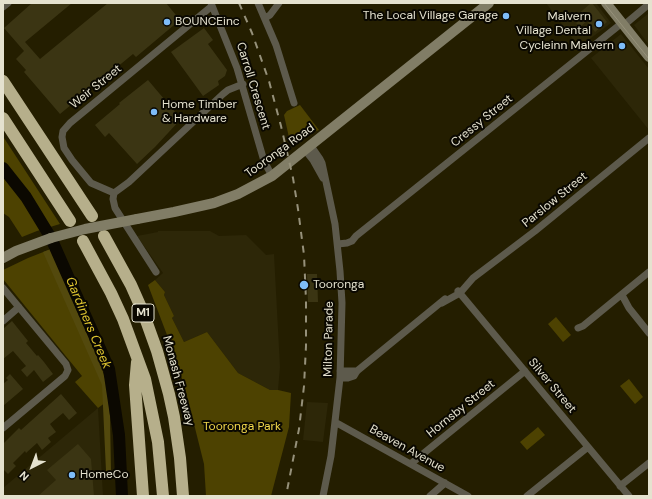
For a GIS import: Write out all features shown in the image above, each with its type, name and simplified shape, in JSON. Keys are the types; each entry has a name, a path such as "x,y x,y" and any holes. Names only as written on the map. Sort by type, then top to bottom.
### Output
{"highway":[{"path":"3,81 92,216"},
{"path":"3,118 70,221"},
{"name":"Monash Freeway","path":"104,236 143,312 157,351 174,417 180,458 183,496"},
{"name":"M1","path":"83,241 123,319 145,379 154,419 161,462 164,496"},
{"path":"138,359 135,385 143,496"}],"main road":[{"name":"Tooronga Road","path":"3,258 16,251 68,233 214,203 243,192 272,176 489,3"},
{"path":"606,3 649,57"}],"street":[{"path":"3,7 8,3"},
{"path":"258,3 276,45 294,103"},
{"path":"264,18 270,15 279,3"},
{"name":"Carroll Crescent","path":"212,4 243,84 264,161 272,176"},
{"name":"Weir Street","path":"114,193 94,185 76,166 64,148 62,137 66,126 212,4"},
{"name":"Cressy Street","path":"338,242 349,243 649,4"},
{"path":"156,272 115,208 113,199 114,193 129,182 223,94 228,90 243,84"},
{"name":"Parslow Street","path":"340,375 352,377 442,303 459,292 473,278 535,231 649,138"},
{"name":"Milton Parade","path":"308,148 325,182 332,207 338,242 342,303 340,375 336,422 324,496"},
{"path":"578,328 583,326 649,272"},
{"path":"3,288 66,364 68,370 66,376 3,428"},
{"name":"Silver Street","path":"459,292 629,496"},
{"path":"620,296 649,333"},
{"path":"3,321 19,307"},
{"name":"Hornsby Street","path":"411,464 525,371"},
{"name":"Beaven Avenue","path":"336,422 468,496"},
{"path":"527,496 588,447"},
{"path":"620,486 649,463"},
{"path":"430,496 445,484"}],"shaded area":[{"path":"546,3 596,3 611,23 579,47"},
{"path":"649,13 649,45 634,25"},
{"path":"621,34 649,69 649,130 591,58"},
{"path":"158,231 210,231 219,236 246,235 266,255 274,254 280,367 278,390 270,390 238,373 207,332 184,342 172,318 174,316 164,295 165,292 155,280 163,273 137,236"},
{"path":"51,249 87,331 107,385 110,416 110,475 106,471 102,385 43,252"},
{"path":"307,402 328,403 323,442 303,440"},
{"path":"98,408 103,496 3,496 3,488"}],"green space":[{"path":"300,105 319,130 290,142 284,115 287,111"},
{"path":"3,136 60,224 22,237 9,217 3,213"},
{"path":"51,249 87,331 107,385 109,400 98,408 75,382 82,376 3,279 3,270"},
{"name":"Tooronga Park","path":"155,280 165,292 164,295 174,316 172,318 184,342 207,332 238,373 270,390 291,393 289,427 271,496 206,496 204,464 186,392 175,356 148,285"},
{"path":"556,317 571,335 563,342 548,324"},
{"path":"629,379 643,397 635,404 620,386"},
{"path":"538,427 545,435 527,450 520,442"}],"building":[{"path":"32,3 72,3 25,42 40,59 108,3 166,3 180,20 136,57 133,54 60,114 24,72 26,70 16,59 24,51 4,28"},
{"path":"591,3 607,22 595,32 587,21 580,27 576,23 579,21 576,16"},
{"path":"204,28 213,40 208,44 227,70 225,76 218,81 219,85 203,96 171,52"},
{"path":"148,80 181,119 137,164 109,133 105,137 95,125 120,104 119,103"},
{"path":"307,274 317,274 318,302 308,302"},
{"path":"12,321 28,341 26,343 53,374 43,382 34,370 27,377 21,370 26,366 13,351 3,359 3,329"},
{"path":"10,374 23,389 3,406 3,384 8,380 6,378"},
{"path":"61,394 77,413 69,420 63,413 50,424 56,432 48,438 51,442 42,450 37,443 26,453 25,451 13,463 16,466 8,474 3,469 3,444 19,428 21,430"},
{"name":"HomeCo","path":"78,444 91,459 94,496 38,496 56,480 47,470"}],"waterway":[{"name":"Gardiners Creek","path":"3,168 26,197 51,238 109,369 119,435 122,496"}],"tram line":[{"path":"604,3 649,59"}],"railway":[{"path":"239,3 252,33 269,81 281,126 293,178 304,255 306,300 304,386 299,429 286,496"}],"place":[{"name":"The Local Village Garage","path":"506,16"},
{"name":"BOUNCEinc","path":"167,22"},
{"name":"Malvern Village Dental","path":"599,24"},
{"name":"Cycleinn Malvern","path":"622,46"},
{"name":"Home Timber & Hardware","path":"154,112"},
{"name":"Tooronga","path":"304,285"},
{"name":"HomeCo","path":"72,475"}]}
